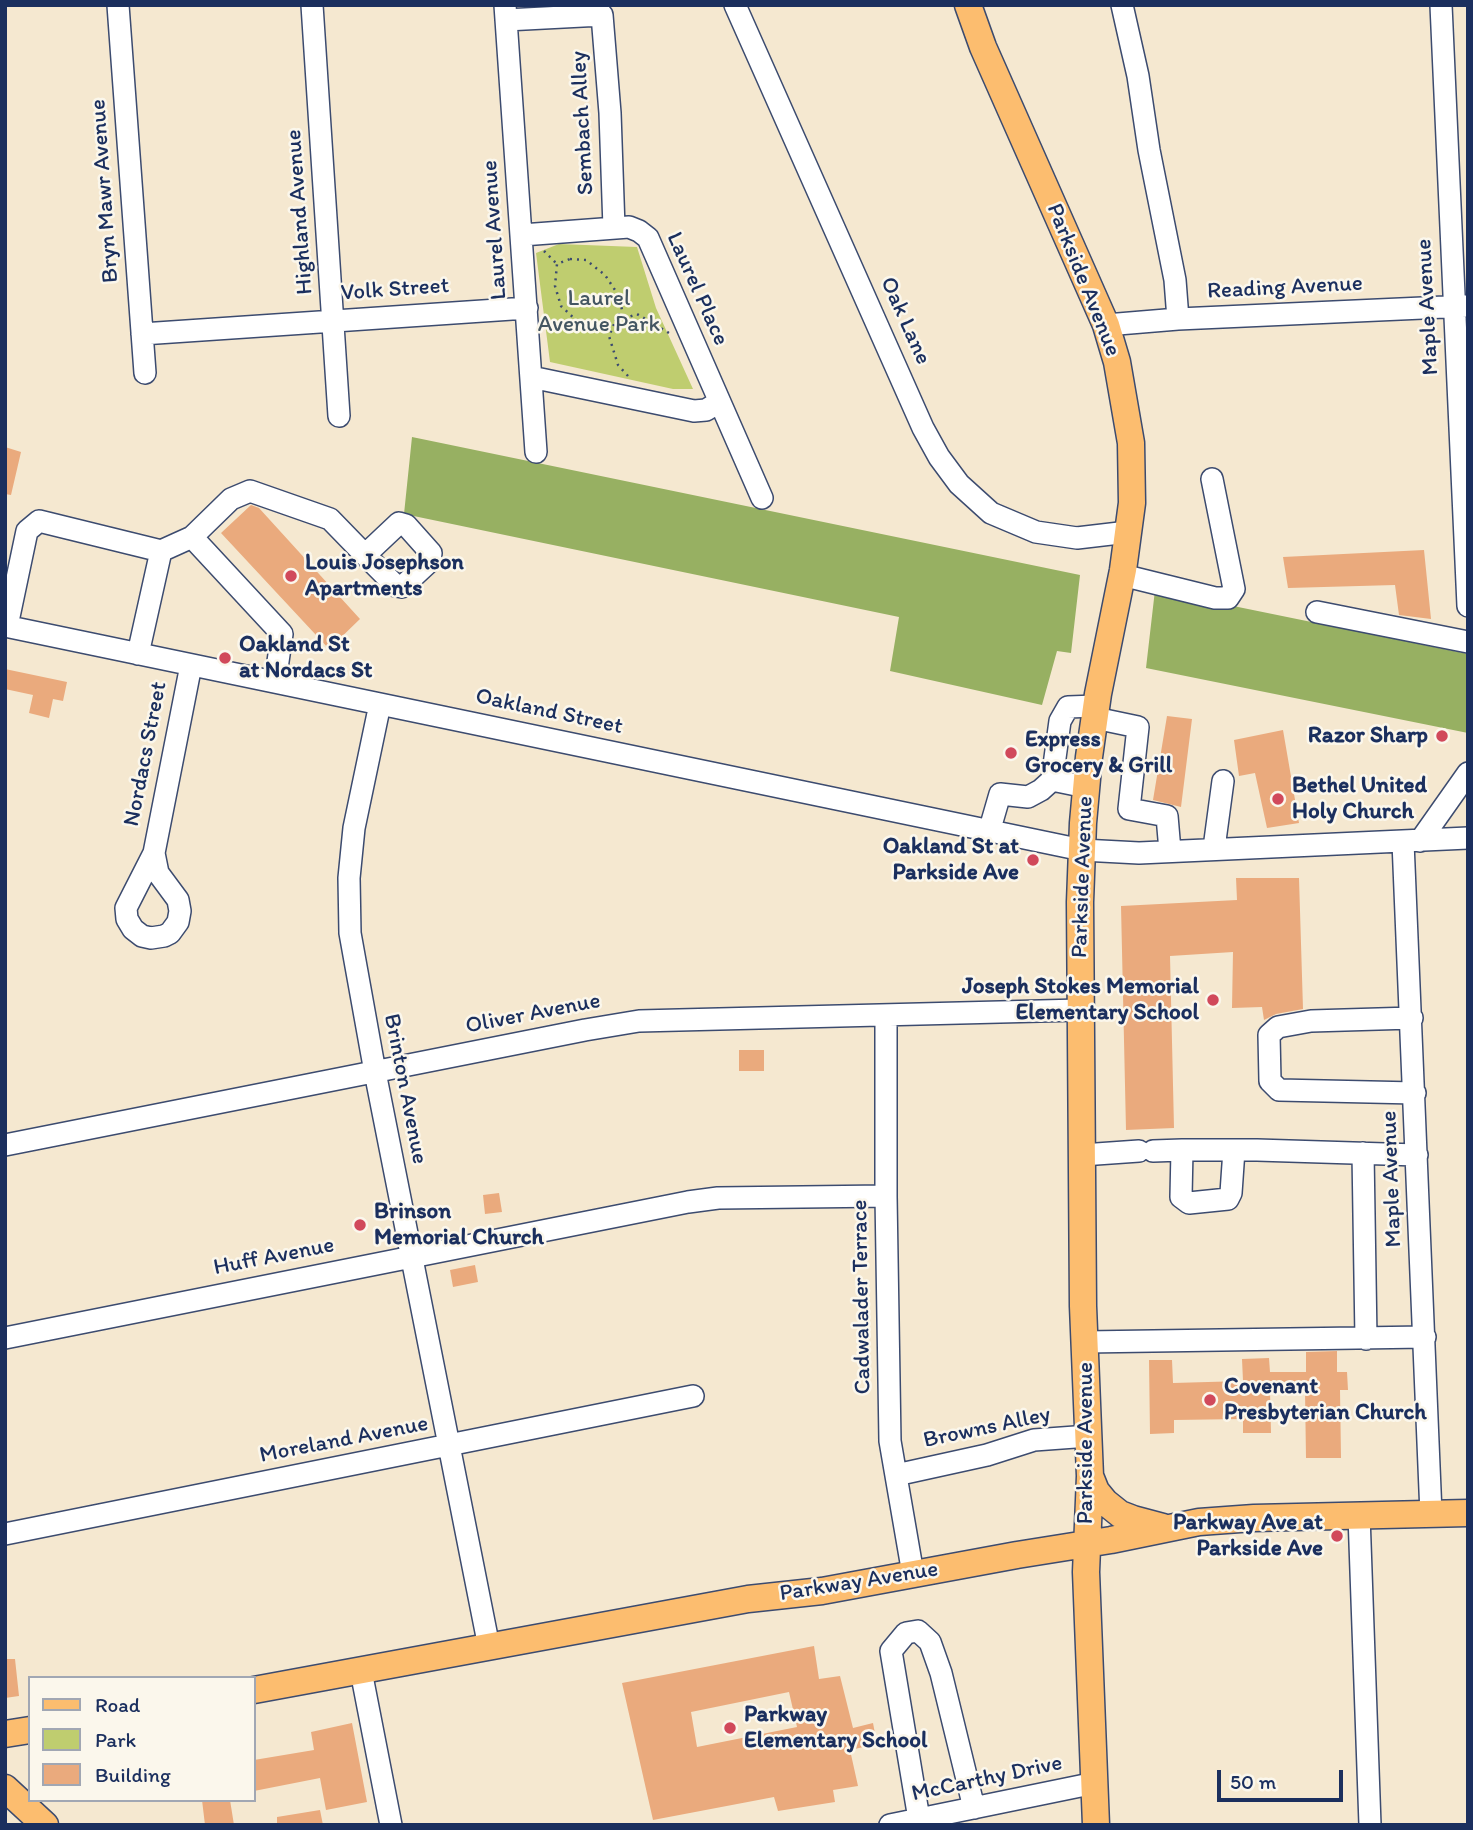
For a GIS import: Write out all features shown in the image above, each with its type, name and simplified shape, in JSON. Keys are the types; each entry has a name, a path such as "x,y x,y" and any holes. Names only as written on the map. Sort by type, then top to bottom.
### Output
{"main road":[{"name":"Parkside Avenue","path":"968,5 983,47 1106,325 1117,362 1131,443 1132,503 1122,575 1095,712 1082,849 1080,1010 1085,1342 1090,1476 1086,1544 1096,1825"},
{"path":"1090,1476 1096,1491 1120,1514 1165,1527"},
{"name":"Parkway Avenue","path":"256,1690 748,1599 822,1591 1086,1544 1165,1527 1254,1518 1468,1513"},
{"path":"5,1734 28,1730"},
{"path":"5,1788 45,1825"}],"street":[{"name":"Bryn Mawr Avenue","path":"118,5 145,373"},
{"name":"Highland Avenue","path":"312,5 339,416"},
{"name":"Oak Lane","path":"735,5 923,428 946,466 977,502 1009,523 1064,537 1128,532"},
{"path":"1122,5 1138,76 1149,150 1175,280 1178,319"},
{"name":"Maple Avenue","path":"1441,5 1461,306 1468,606"},
{"name":"Sembach Alley","path":"505,13 602,15 610,113 614,229"},
{"name":"Laurel Avenue","path":"505,13 536,452"},
{"name":"Laurel Place","path":"522,235 629,228 648,238 762,498"},
{"name":"Reading Avenue","path":"1106,325 1178,319 1461,306"},
{"name":"Volk Street","path":"142,334 527,308"},
{"path":"531,377 694,411 706,410 719,402"},
{"path":"1122,575 1215,598 1228,598 1234,589 1212,479"},
{"path":"6,626 27,531 39,521 161,551 192,537 232,499 250,491 330,519 365,555"},
{"path":"192,537 282,634 275,682"},
{"path":"138,654 161,551"},
{"path":"1317,612 1468,642"},
{"name":"Oakland Street","path":"6,626 989,832 1082,849 1139,853 1468,838"},
{"name":"Nordacs Street","path":"154,853 191,665"},
{"name":"Brinton Avenue","path":"380,704 354,828 349,878 350,933 374,1072 489,1647"},
{"path":"989,832 1000,794 1028,797 1052,780 1060,721 1068,706 1138,727 1129,809 1167,816 1170,851"},
{"path":"1411,841 1468,773"},
{"path":"1052,780 1086,787"},
{"path":"1213,848 1223,781"},
{"name":"Maple Avenue","path":"1411,841 1412,1018 1431,1514"},
{"name":"Oliver Avenue","path":"5,1145 639,1021 1080,1010"},
{"name":"Cadwalader Terrace","path":"886,1016 890,1441 913,1574"},
{"path":"1412,1018 1311,1021 1278,1027 1269,1035 1270,1081 1279,1090 1415,1093"},
{"path":"1182,1150 1181,1197 1189,1203 1227,1199 1231,1193 1234,1150"},
{"path":"1082,1155 1182,1150 1417,1155"},
{"path":"1363,1153 1366,1339"},
{"name":"Huff Avenue","path":"5,1338 688,1202 718,1198 886,1196"},
{"path":"1085,1342 1425,1337"},
{"name":"Moreland Avenue","path":"5,1534 693,1396"},
{"name":"Browns Alley","path":"897,1475 987,1455 1034,1440 1089,1436"},
{"path":"1359,1515 1370,1825"},
{"path":"919,1822 891,1651 906,1633 918,1631 929,1642 933,1652 941,1673 974,1808"},
{"path":"361,1671 391,1825"},
{"name":"McCarthy Drive","path":"890,1825 919,1822 1095,1783"}],"path":[{"path":"620,380 629,376 618,365 609,336 615,322 622,310 619,296 605,275 586,260 570,259 557,264 555,286 561,306 577,321 589,327 615,322 637,314 669,333"}],"green space":[{"name":"Laurel Avenue Park","path":"559,244 637,247 656,308 693,389 673,389 550,362 536,253"},
{"path":"412,437 1080,575 1071,653 1057,651 1042,705 890,671 899,617 404,514"},
{"path":"1155,590 1468,654 1468,733 1146,668"}],"building":[{"path":"5,447 21,452 11,495 5,494"},
{"name":"Louis Josephson Apartments","path":"251,505 259,508 360,619 329,649 221,533"},
{"path":"1424,550 1431,619 1399,615 1395,585 1288,588 1283,557"},
{"path":"5,669 67,682 63,701 53,699 49,718 29,713 33,695 5,689"},
{"path":"1167,716 1192,719 1181,807 1153,800"},
{"name":"Bethel United Holy Church","path":"1283,730 1299,823 1267,828 1255,773 1239,776 1234,740"},
{"name":"Joseph Stokes Memorial Elementary School","path":"1236,878 1299,878 1303,1009 1276,1014 1264,1020 1262,1007 1232,1008 1233,952 1170,956 1174,1128 1126,1130 1121,906 1237,900"},
{"path":"739,1050 764,1050 764,1071 739,1071"},
{"path":"499,1193 502,1212 485,1214 483,1195"},
{"path":"475,1265 478,1282 453,1287 450,1270"},
{"path":"1337,1351 1337,1372 1347,1372 1348,1390 1340,1390 1341,1458 1306,1458 1305,1391 1270,1391 1271,1433 1243,1433 1243,1419 1174,1420 1174,1433 1150,1434 1149,1360 1172,1360 1173,1383 1243,1381 1242,1359 1269,1358 1270,1372 1306,1372 1306,1352"},
{"name":"Parkway Elementary School","path":"814,1646 819,1679 840,1676 853,1728 873,1723 877,1744 850,1750 858,1786 833,1790 835,1802 778,1811 774,1797 653,1820 622,1683","holes":["789,1692 797,1727 697,1747 691,1712"]},
{"path":"5,1659 15,1659 19,1696 5,1698"},
{"path":"352,1723 367,1802 326,1810 320,1778 256,1791 256,1760 314,1750 311,1732"},
{"path":"202,1802 230,1802 234,1825 205,1825"},
{"path":"320,1810 323,1825 277,1825 277,1817"}],"place":[{"name":"Louis Josephson Apartments","path":"291,576"},
{"name":"Oakland St at Nordacs St","path":"225,658"},
{"name":"Razor Sharp","path":"1442,736"},
{"name":"Express Grocery & Grill","path":"1011,753"},
{"name":"Bethel United Holy Church","path":"1278,799"},
{"name":"Oakland St at Parkside Ave","path":"1033,860"},
{"name":"Joseph Stokes Memorial Elementary School","path":"1213,1000"},
{"name":"Brinson Memorial Church","path":"360,1225"},
{"name":"Covenant Presbyterian Church","path":"1210,1400"},
{"name":"Parkway Ave at Parkside Ave","path":"1337,1536"},
{"name":"Parkway Elementary School","path":"730,1728"}]}
